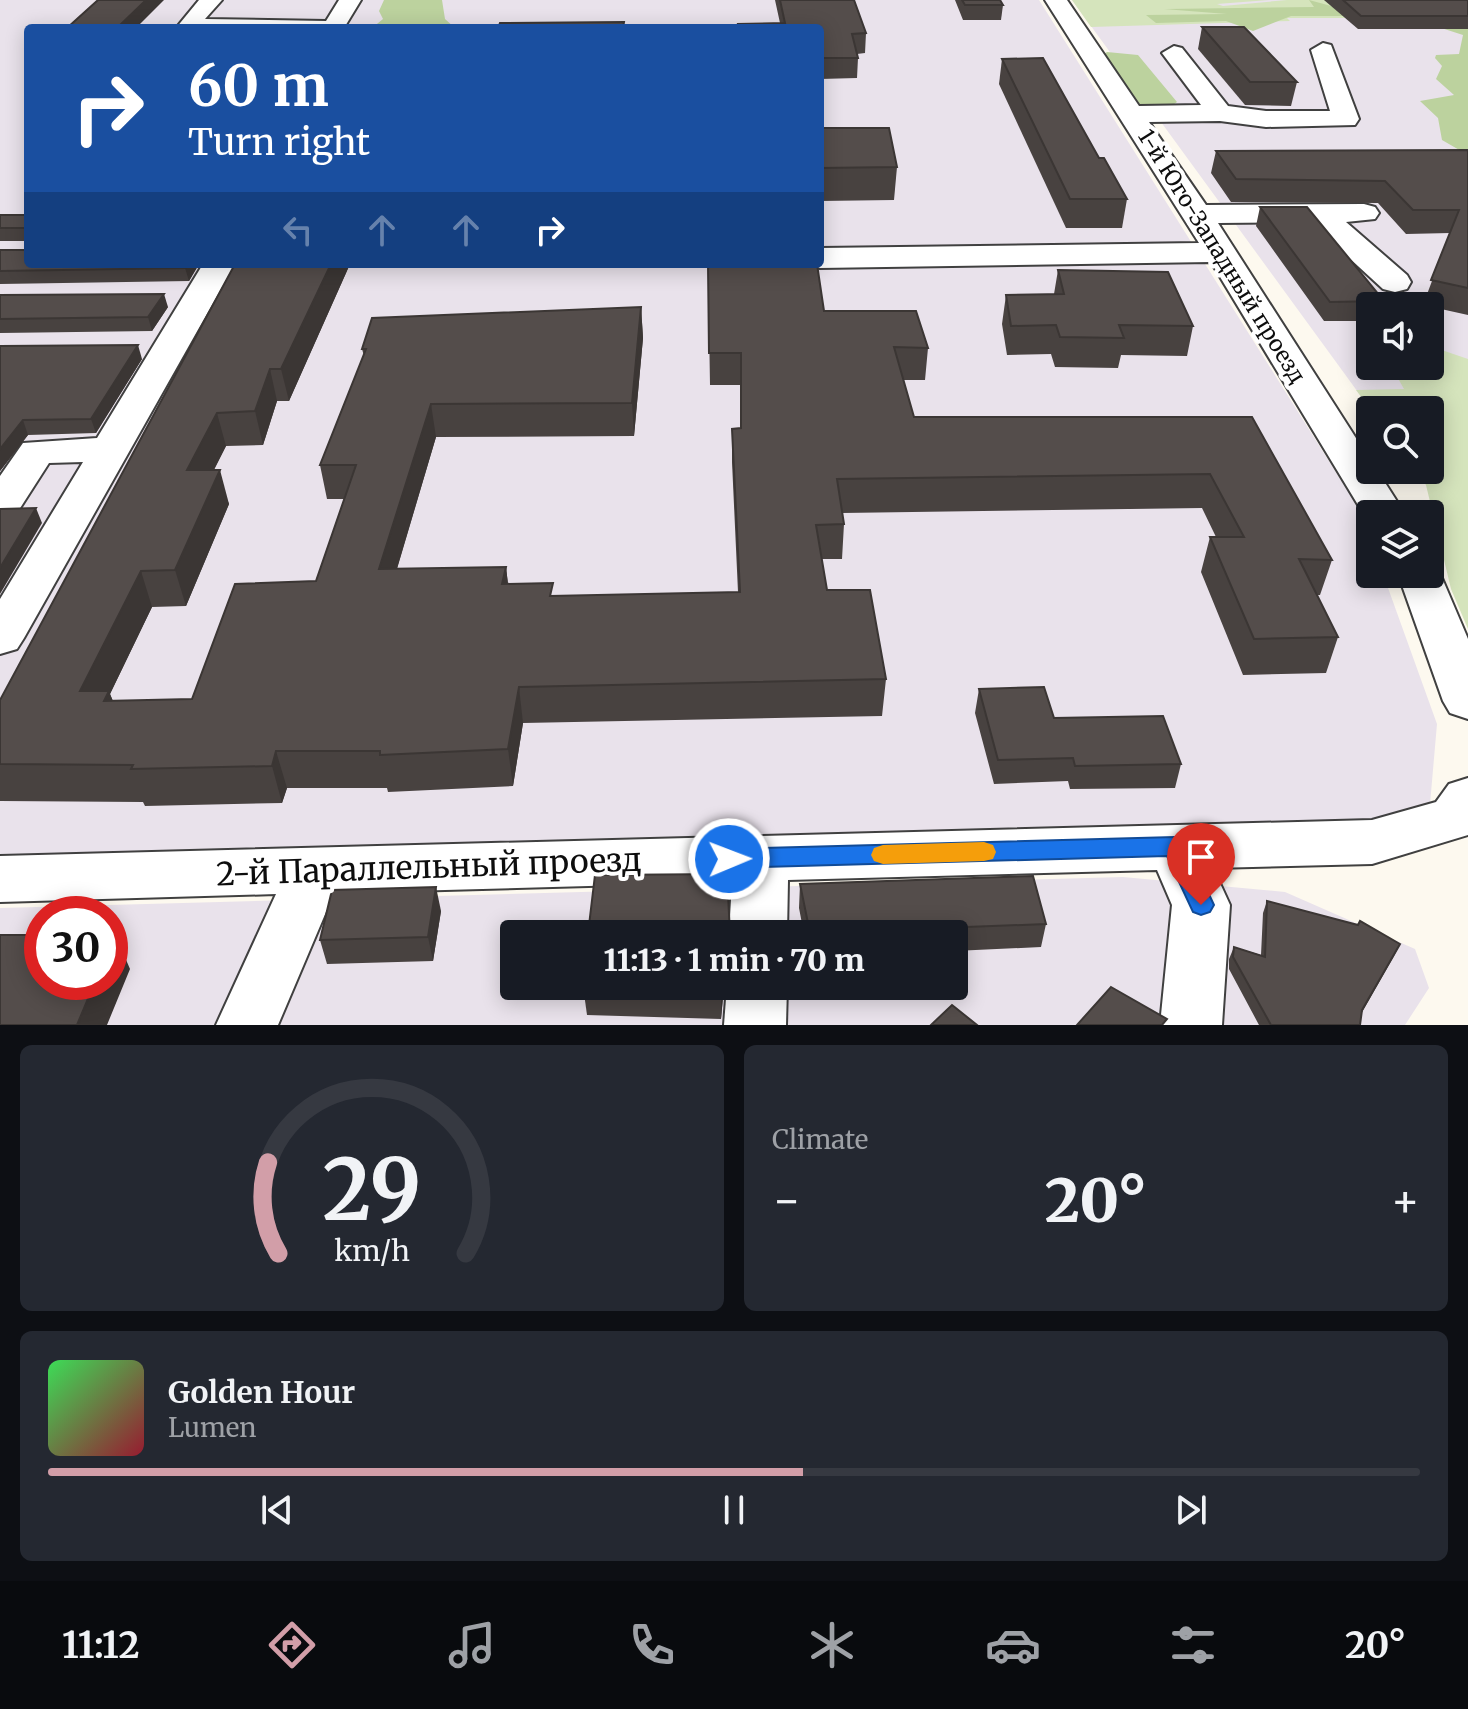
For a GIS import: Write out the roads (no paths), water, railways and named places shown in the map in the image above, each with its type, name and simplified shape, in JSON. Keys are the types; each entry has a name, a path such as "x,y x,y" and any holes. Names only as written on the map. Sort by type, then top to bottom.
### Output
{"street":[{"path":"188,24 211,0"},
{"path":"335,24 350,0"},
{"name":"1-й Юго-Западный проезд","path":"1056,0 1197,214 1375,500"},
{"path":"1132,114 1220,113 1266,119 1346,119 1323,50"},
{"path":"1174,53 1220,113"},
{"path":"1317,213 1395,282"},
{"path":"1197,214 1364,213"},
{"path":"824,258 1221,252"},
{"path":"0,638 110,450 156,345 197,284"},
{"path":"0,507 18,451 110,450"},
{"path":"1425,588 1468,701"},
{"name":"2-й Параллельный проезд","path":"0,879 1372,842 1454,818 1468,798"},
{"path":"1175,847 1201,905 1191,1025"},
{"path":"759,920 761,858"},
{"path":"247,1025 315,870"},
{"path":"755,1025 756,1000"}]}
